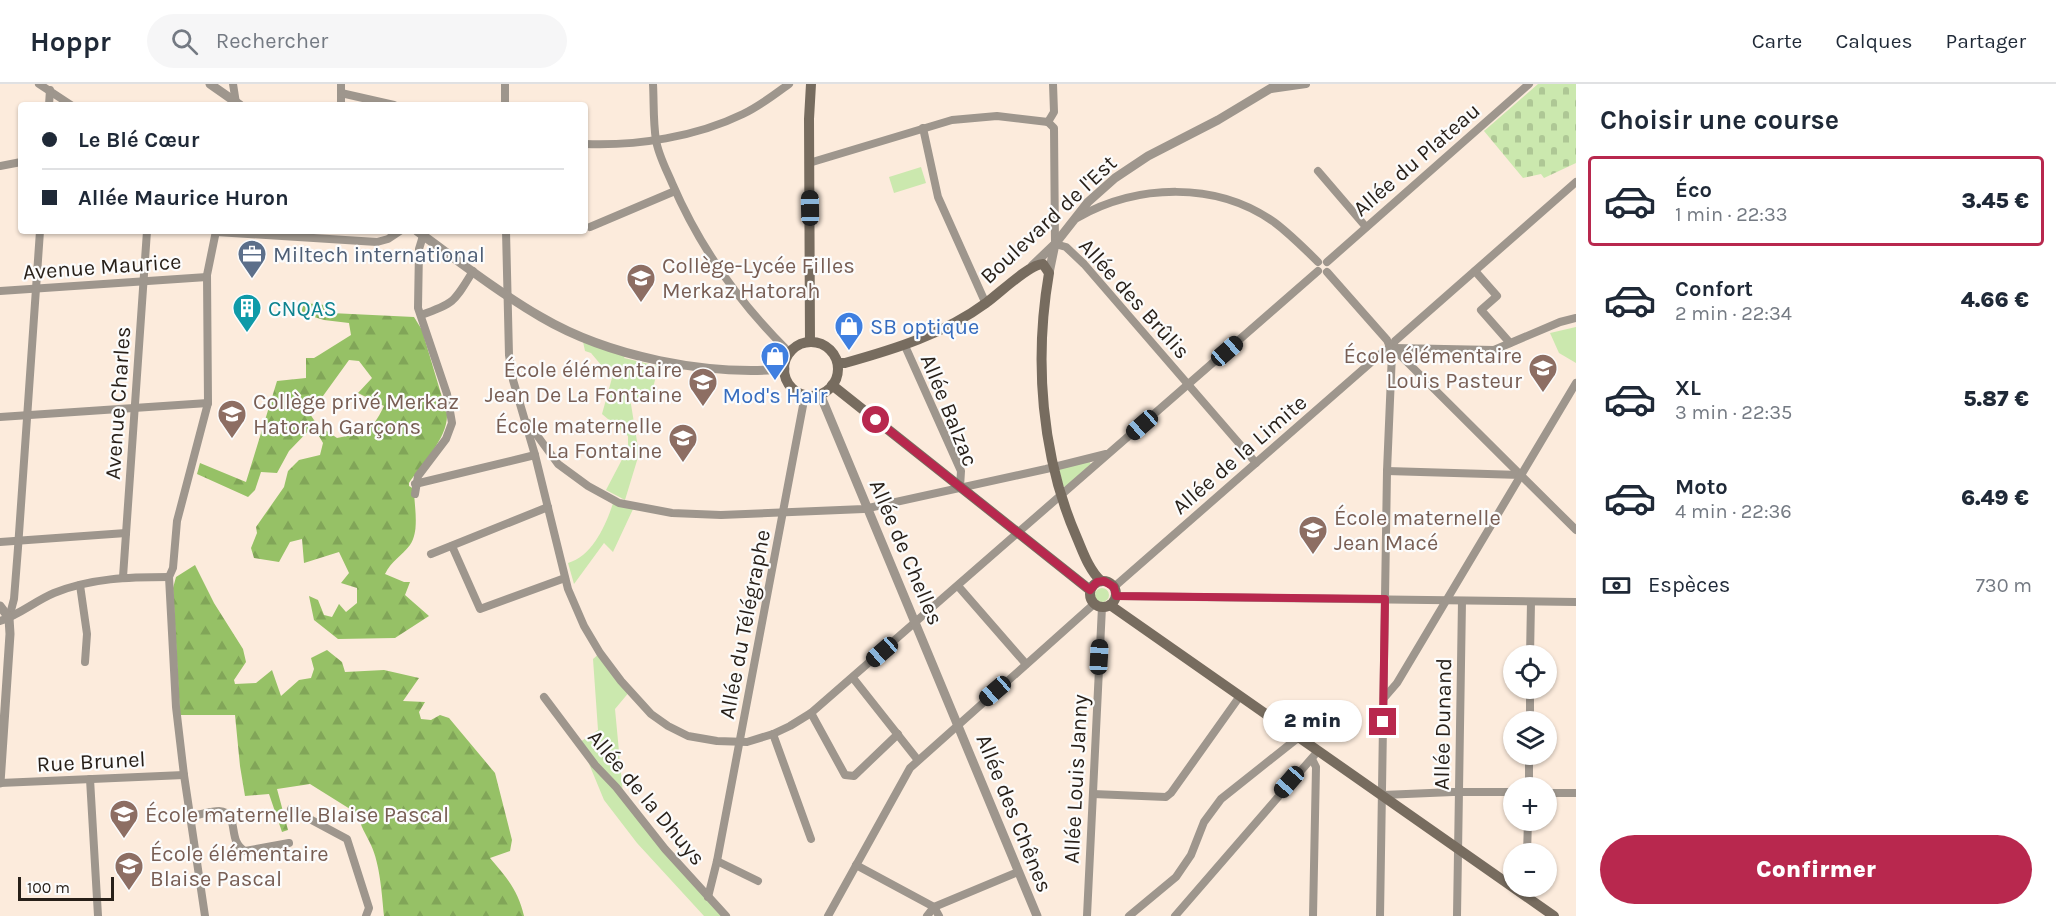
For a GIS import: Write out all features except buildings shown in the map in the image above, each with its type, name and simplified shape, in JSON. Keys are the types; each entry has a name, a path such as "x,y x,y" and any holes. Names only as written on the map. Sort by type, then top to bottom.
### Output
{"main road":[{"path":"804,84 809,118"},
{"path":"810,342 809,118 811,84"},
{"path":"1032,266 1043,264 1049,273 1044,324 1043,391 1053,467 1060,496 1084,553 1095,575 1101,581"},
{"name":"Boulevard de l'Est","path":"837,363 845,363 905,346 960,320 986,304 1032,266"},
{"path":"810,342 823,344 835,356 837,363 838,373 832,385 820,394 806,394 791,386 787,380 785,369 790,353 802,343 810,342"},
{"path":"832,385 1090,590"},
{"path":"1107,600 1108,582 1101,581 1094,584 1090,590 1090,597 1107,600 1299,737 1315,755 1383,795 1458,849 1503,877"},
{"path":"1532,897 1554,916"}],"street":[{"path":"39,84 67,102"},
{"path":"210,84 234,102"},
{"path":"233,84 237,102"},
{"path":"341,84 341,102"},
{"path":"505,84 506,102"},
{"path":"654,84 656,140 675,191 701,242 733,290 760,324 790,353"},
{"path":"588,144 656,140 700,130 728,121 763,103 789,84"},
{"path":"1048,122 1054,112 1053,84"},
{"path":"1275,87 1306,84"},
{"name":"Allée du Plateau","path":"506,234 509,355 513,380 535,455 565,578 584,626 614,674 651,714 688,736 717,741 747,742 790,726 811,713 853,678 1529,84"},
{"name":"Boulevard de l'Est","path":"1032,266 1055,244 1100,191 1129,168 1275,87"},
{"path":"49,102 50,90"},
{"path":"341,93 381,102"},
{"path":"809,163 952,120 998,116 1048,122 1054,128 1055,244 1049,273"},
{"path":"923,128 938,197 986,304"},
{"path":"0,166 18,163"},
{"path":"1318,171 1366,227"},
{"name":"Allée de la Limite","path":"828,916 917,759 1026,664 1107,600 1256,463 1384,351 1392,349 1395,341 1576,182"},
{"path":"590,227 675,191"},
{"path":"1076,218 1106,203 1128,196 1175,191 1199,193 1240,204 1272,221 1290,234 1322,267 1387,340 1392,349 1576,530"},
{"path":"5,620 14,599 40,234"},
{"name":"Avenue Charles","path":"123,577 147,234"},
{"path":"205,916 184,775 172,662 169,577 173,568 177,520 208,403 207,278 216,234"},
{"path":"248,234 377,242 396,234"},
{"path":"415,494 418,476 446,439 452,423 447,394 418,308 420,234"},
{"path":"421,234 542,318 577,335 627,353 671,363 729,370 785,369"},
{"name":"Allée des Brûlis","path":"1055,244 1066,247 1084,264 1256,463"},
{"path":"1476,271 1497,296 1481,310 1510,344"},
{"path":"421,315 448,306 473,272"},
{"name":"Avenue Maurice","path":"0,291 207,278"},
{"path":"1392,349 1494,350 1560,322 1576,318"},
{"name":"Allée Balzac","path":"905,346 961,471 960,487"},
{"path":"1380,916 1387,471 1392,349"},
{"path":"1384,698 1397,683 1576,384"},
{"name":"Allée du Télégraphe","path":"708,897 717,861 806,394"},
{"name":"Allée de Chelles","path":"820,394 958,724"},
{"path":"0,417 208,403"},
{"path":"523,414 558,464 588,486 620,503 672,513 721,515 868,508 1102,456 1112,451"},
{"path":"415,484 535,455"},
{"path":"1087,458 1093,461 1092,469"},
{"path":"1387,471 1521,475"},
{"path":"431,554 548,507"},
{"path":"0,542 126,534"},
{"path":"452,546 480,609 565,578"},
{"path":"5,620 54,593 100,579 169,577"},
{"path":"80,585 87,634 85,662"},
{"path":"958,586 1026,664"},
{"path":"1107,600 1385,599 1576,602"},
{"name":"Allée Louis Janny","path":"1087,916 1107,600"},
{"name":"Allée Dunand","path":"1457,916 1462,601"},
{"path":"1530,645 1531,602"},
{"path":"0,606 5,620 0,783"},
{"path":"853,678 917,759"},
{"path":"1093,794 1166,796 1171,793 1240,696"},
{"name":"Allée de la Dhuys","path":"544,697 595,765 616,787 665,849 726,916"},
{"path":"811,713 845,775 854,776 898,734"},
{"name":"Allée des Chênes","path":"958,724 1037,916"},
{"path":"773,734 811,839"},
{"path":"1129,916 1176,877 1191,855 1204,822 1221,799 1299,737"},
{"path":"1175,916 1315,755"},
{"path":"1313,916 1315,755"},
{"name":"Rue Brunel","path":"0,783 184,775"},
{"path":"90,779 98,916"},
{"path":"1383,795 1503,792"},
{"path":"1557,793 1576,793"},
{"path":"291,809 347,839 369,908 366,916"},
{"path":"191,816 221,811 230,815 233,819 234,840 239,848 245,851 289,843"},
{"path":"717,861 758,881"},
{"path":"856,865 934,907 939,916"},
{"path":"927,916 934,907 1018,872"}],"green space":[{"path":"1538,84 1576,84 1576,163 1544,178 1541,174 1523,178 1484,131"},
{"path":"921,167 926,183 894,193 889,177"},
{"path":"304,303 325,305 331,313 414,317 422,330 447,414 439,441 409,483 409,486 414,489 416,525 413,539 385,574 404,582 410,582 405,595 429,616 395,638 338,639 314,620 309,596 318,600 324,615 332,617 339,604 346,612 357,603 357,588 341,583 349,573 339,552 304,563 302,539 290,542 279,562 254,558 251,548 257,533 256,527 284,487 288,471 299,460 320,455 323,443 316,431 321,427 337,438 361,433 375,422 384,406 358,393 372,378 359,361 349,360 310,414 316,423 289,451 277,473 261,472 255,490 248,497 197,474 200,463 246,482 277,381 306,378 306,358 314,358 351,335 349,323 324,320 301,313"},
{"path":"1576,327 1576,363 1559,353 1550,333"},
{"path":"582,337 627,353 624,358 658,366 651,398 630,398 639,454 625,500 606,490 628,448 628,436 602,414 612,378 591,353 585,351"},
{"path":"1089,461 1091,464 1065,487 1063,486 1059,469"},
{"path":"614,500 634,507 613,552 604,543 574,584 568,563 585,553 598,538"},
{"path":"195,565 214,603 243,649 246,662 234,680 235,684 256,683 272,670 281,696 299,680 311,678 314,669 311,658 327,650 342,662 345,672 384,670 419,678 403,701 425,702 419,712 421,719 431,720 440,715 449,718 495,773 512,840 510,851 490,858 515,891 524,916 384,916 377,861 358,814 310,784 277,789 288,830 282,832 269,794 245,796 235,715 180,715 173,588 176,577"},
{"path":"1099,588 1105,588 1109,595 1105,602 1099,602 1095,598 1095,592"},
{"path":"600,653 630,691 615,709 623,794 726,916 704,916 637,843 604,800 580,742 598,730 593,659"}],"place":[{"name":"Miltech international","path":"252,280"},
{"name":"Collège-Lycée Filles Merkaz Hatorah","path":"641,304"},
{"name":"CNQAS","path":"247,334"},
{"name":"SB optique","path":"849,352"},
{"name":"Mod's Hair","path":"775,382"},
{"name":"École élémentaire Louis Pasteur","path":"1543,394"},
{"name":"École élémentaire Jean De La Fontaine","path":"703,408"},
{"name":"Collège privé Merkaz Hatorah Garçons","path":"232,440"},
{"name":"École maternelle La Fontaine","path":"683,464"},
{"name":"École maternelle Jean Macé","path":"1313,556"},
{"name":"École maternelle Blaise Pascal","path":"124,840"},
{"name":"École élémentaire Blaise Pascal","path":"129,892"}],"route":[{"path":"876,420 1090,590 1097,582 1104,581 1114,587 1116,596 1385,599 1383,722"}]}
